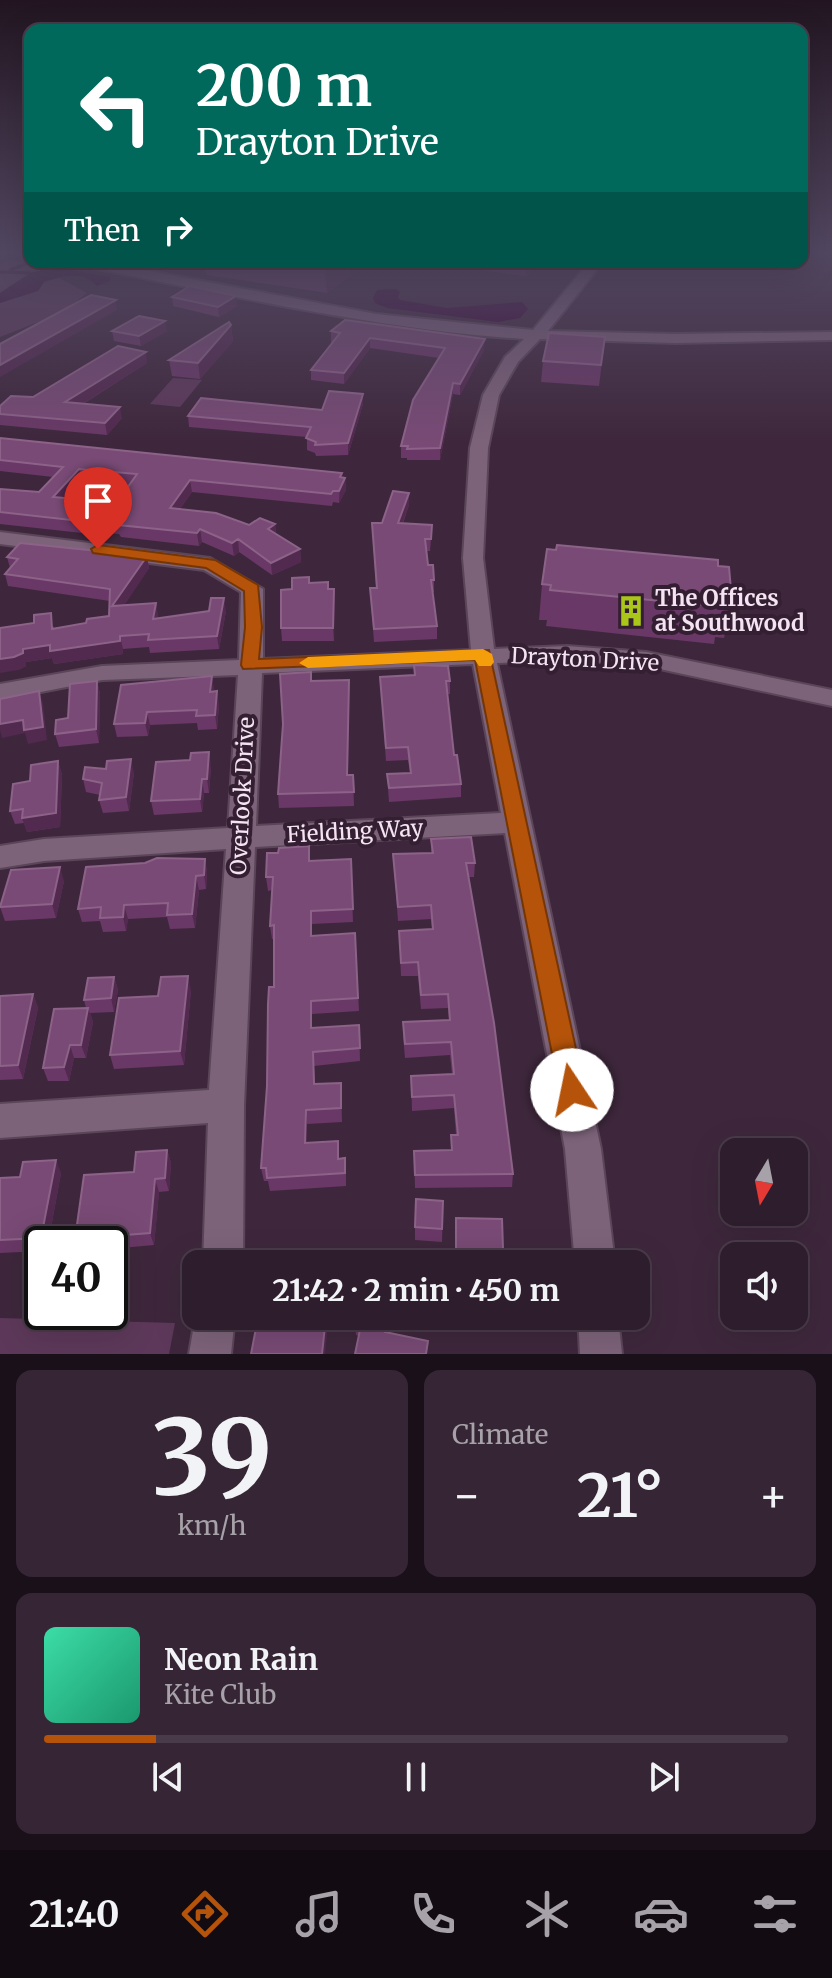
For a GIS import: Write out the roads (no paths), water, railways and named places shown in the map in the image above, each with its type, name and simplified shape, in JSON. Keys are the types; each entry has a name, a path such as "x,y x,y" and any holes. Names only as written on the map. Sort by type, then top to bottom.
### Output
{"street":[{"path":"331,316 396,327 631,345 832,343"},
{"path":"551,316 511,360 491,395 479,448 473,558 483,654 583,1149 594,1250"},
{"path":"533,338 832,336"},
{"name":"Overlook Drive","path":"0,538 210,564 230,573 252,589 253,627 226,1105 223,1250"},
{"name":"Drayton Drive","path":"0,692 102,673 483,654 567,653 646,659 832,698"},
{"name":"Fielding Way","path":"0,857 44,850 518,822"},
{"path":"0,1121 226,1105"},
{"path":"210,1354 213,1330"},
{"path":"599,1330 601,1354"}],"place":[{"name":"The Offices at Southwood","path":"631,611"}]}
